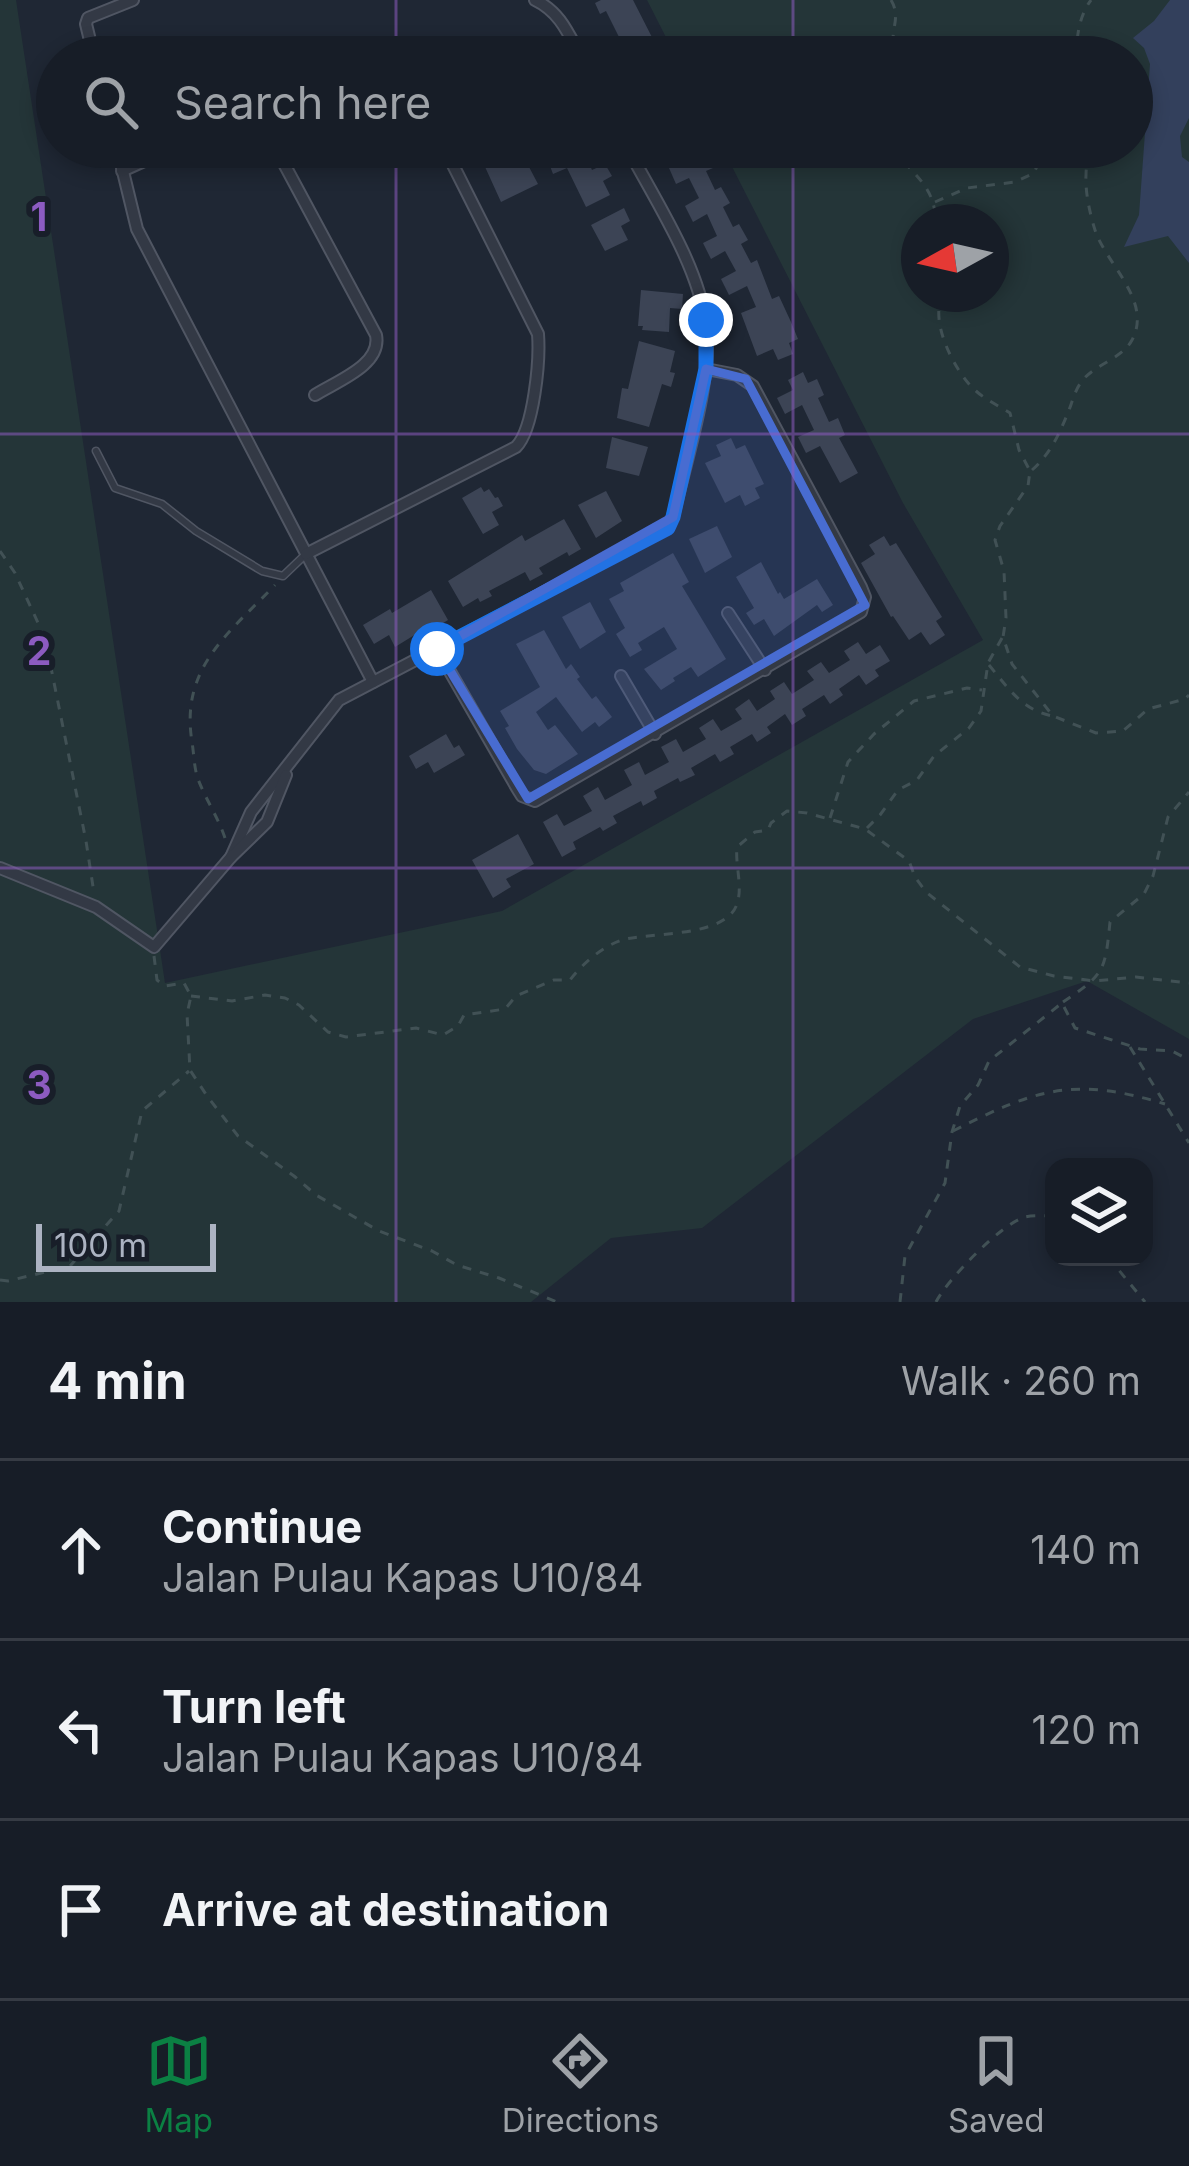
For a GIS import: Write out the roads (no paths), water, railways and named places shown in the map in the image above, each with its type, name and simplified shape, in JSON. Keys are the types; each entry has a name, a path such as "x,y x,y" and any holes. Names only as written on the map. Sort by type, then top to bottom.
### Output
{"street":[{"path":"89,36 86,20 133,0"},
{"path":"535,0 561,19 570,36"},
{"path":"121,168 136,229 373,682"},
{"path":"122,171 129,168"},
{"path":"286,168 376,334 378,346 364,364 315,394"},
{"path":"306,554 516,447 526,434 538,334 455,168"},
{"path":"231,857 251,812 339,700 668,528 706,369 706,320 698,289 638,168"},
{"path":"437,649 517,788 535,801 856,616 865,597 753,386 737,375 706,369"},
{"path":"728,613 764,670"},
{"path":"621,676 655,734"},
{"path":"0,868 96,907 154,946 267,822 290,766"}],"lane":[{"path":"96,452 115,488 162,504 262,571 284,576 306,554"}],"water":[{"path":"1170,0 1189,0 1189,118 1180,136 1182,157 1189,162 1189,263 1168,236 1124,247 1139,215 1142,168 1153,168 1153,36 1135,36"}]}
